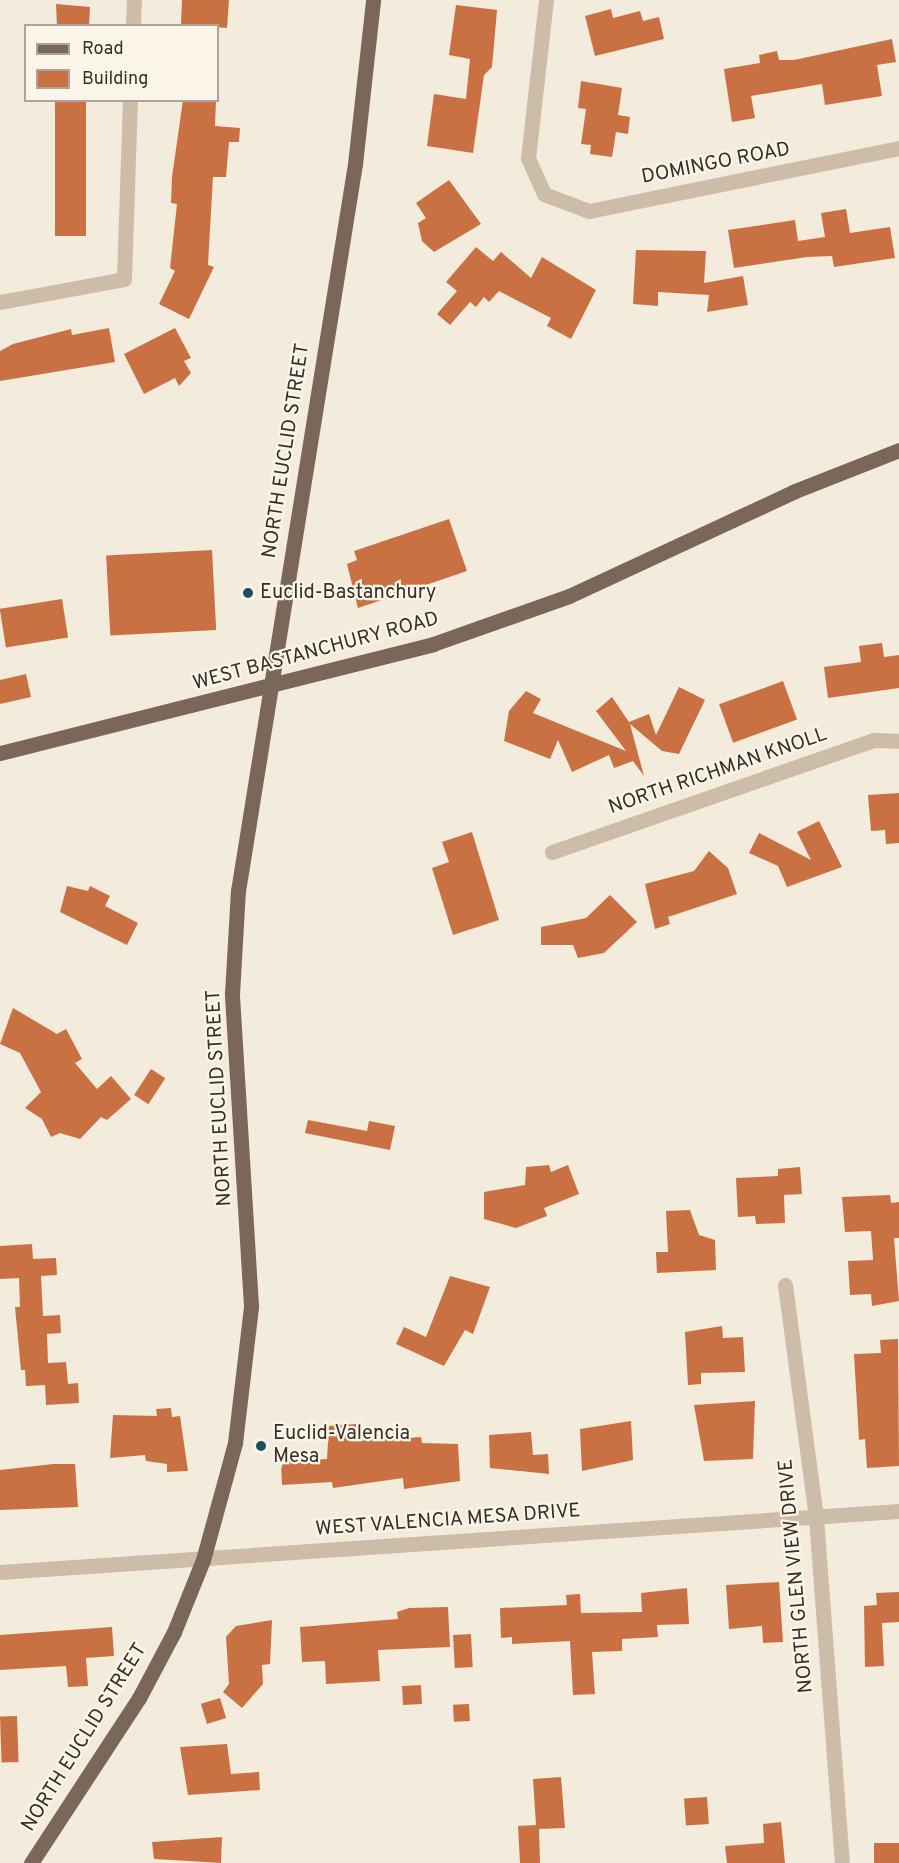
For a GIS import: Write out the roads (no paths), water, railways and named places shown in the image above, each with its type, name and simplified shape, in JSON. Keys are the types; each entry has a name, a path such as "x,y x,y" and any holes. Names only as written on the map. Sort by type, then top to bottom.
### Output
{"main road":[{"name":"NORTH EUCLID STREET","path":"31,1863 139,1698 203,1560 235,1443 249,1354 251,1252 232,994 238,891 273,688 354,164 373,0"},
{"name":"WEST BASTANCHURY ROAD","path":"0,753 273,688 434,645 569,596 795,491 899,450"}],"street":[{"path":"133,24 134,0"},
{"name":"DOMINGO ROAD","path":"546,0 528,158 544,194 589,211 899,148"},
{"path":"0,302 124,279 130,102"},
{"name":"NORTH RICHMAN KNOLL","path":"552,852 874,740 899,741"},
{"name":"NORTH GLEN VIEW DRIVE","path":"785,1285 816,1518 842,1863"},
{"name":"WEST VALENCIA MESA DRIVE","path":"0,1572 899,1512"}],"place":[{"name":"Euclid-Bastanchury","path":"248,593"},
{"name":"Euclid-Valencia Mesa","path":"261,1446"}]}
